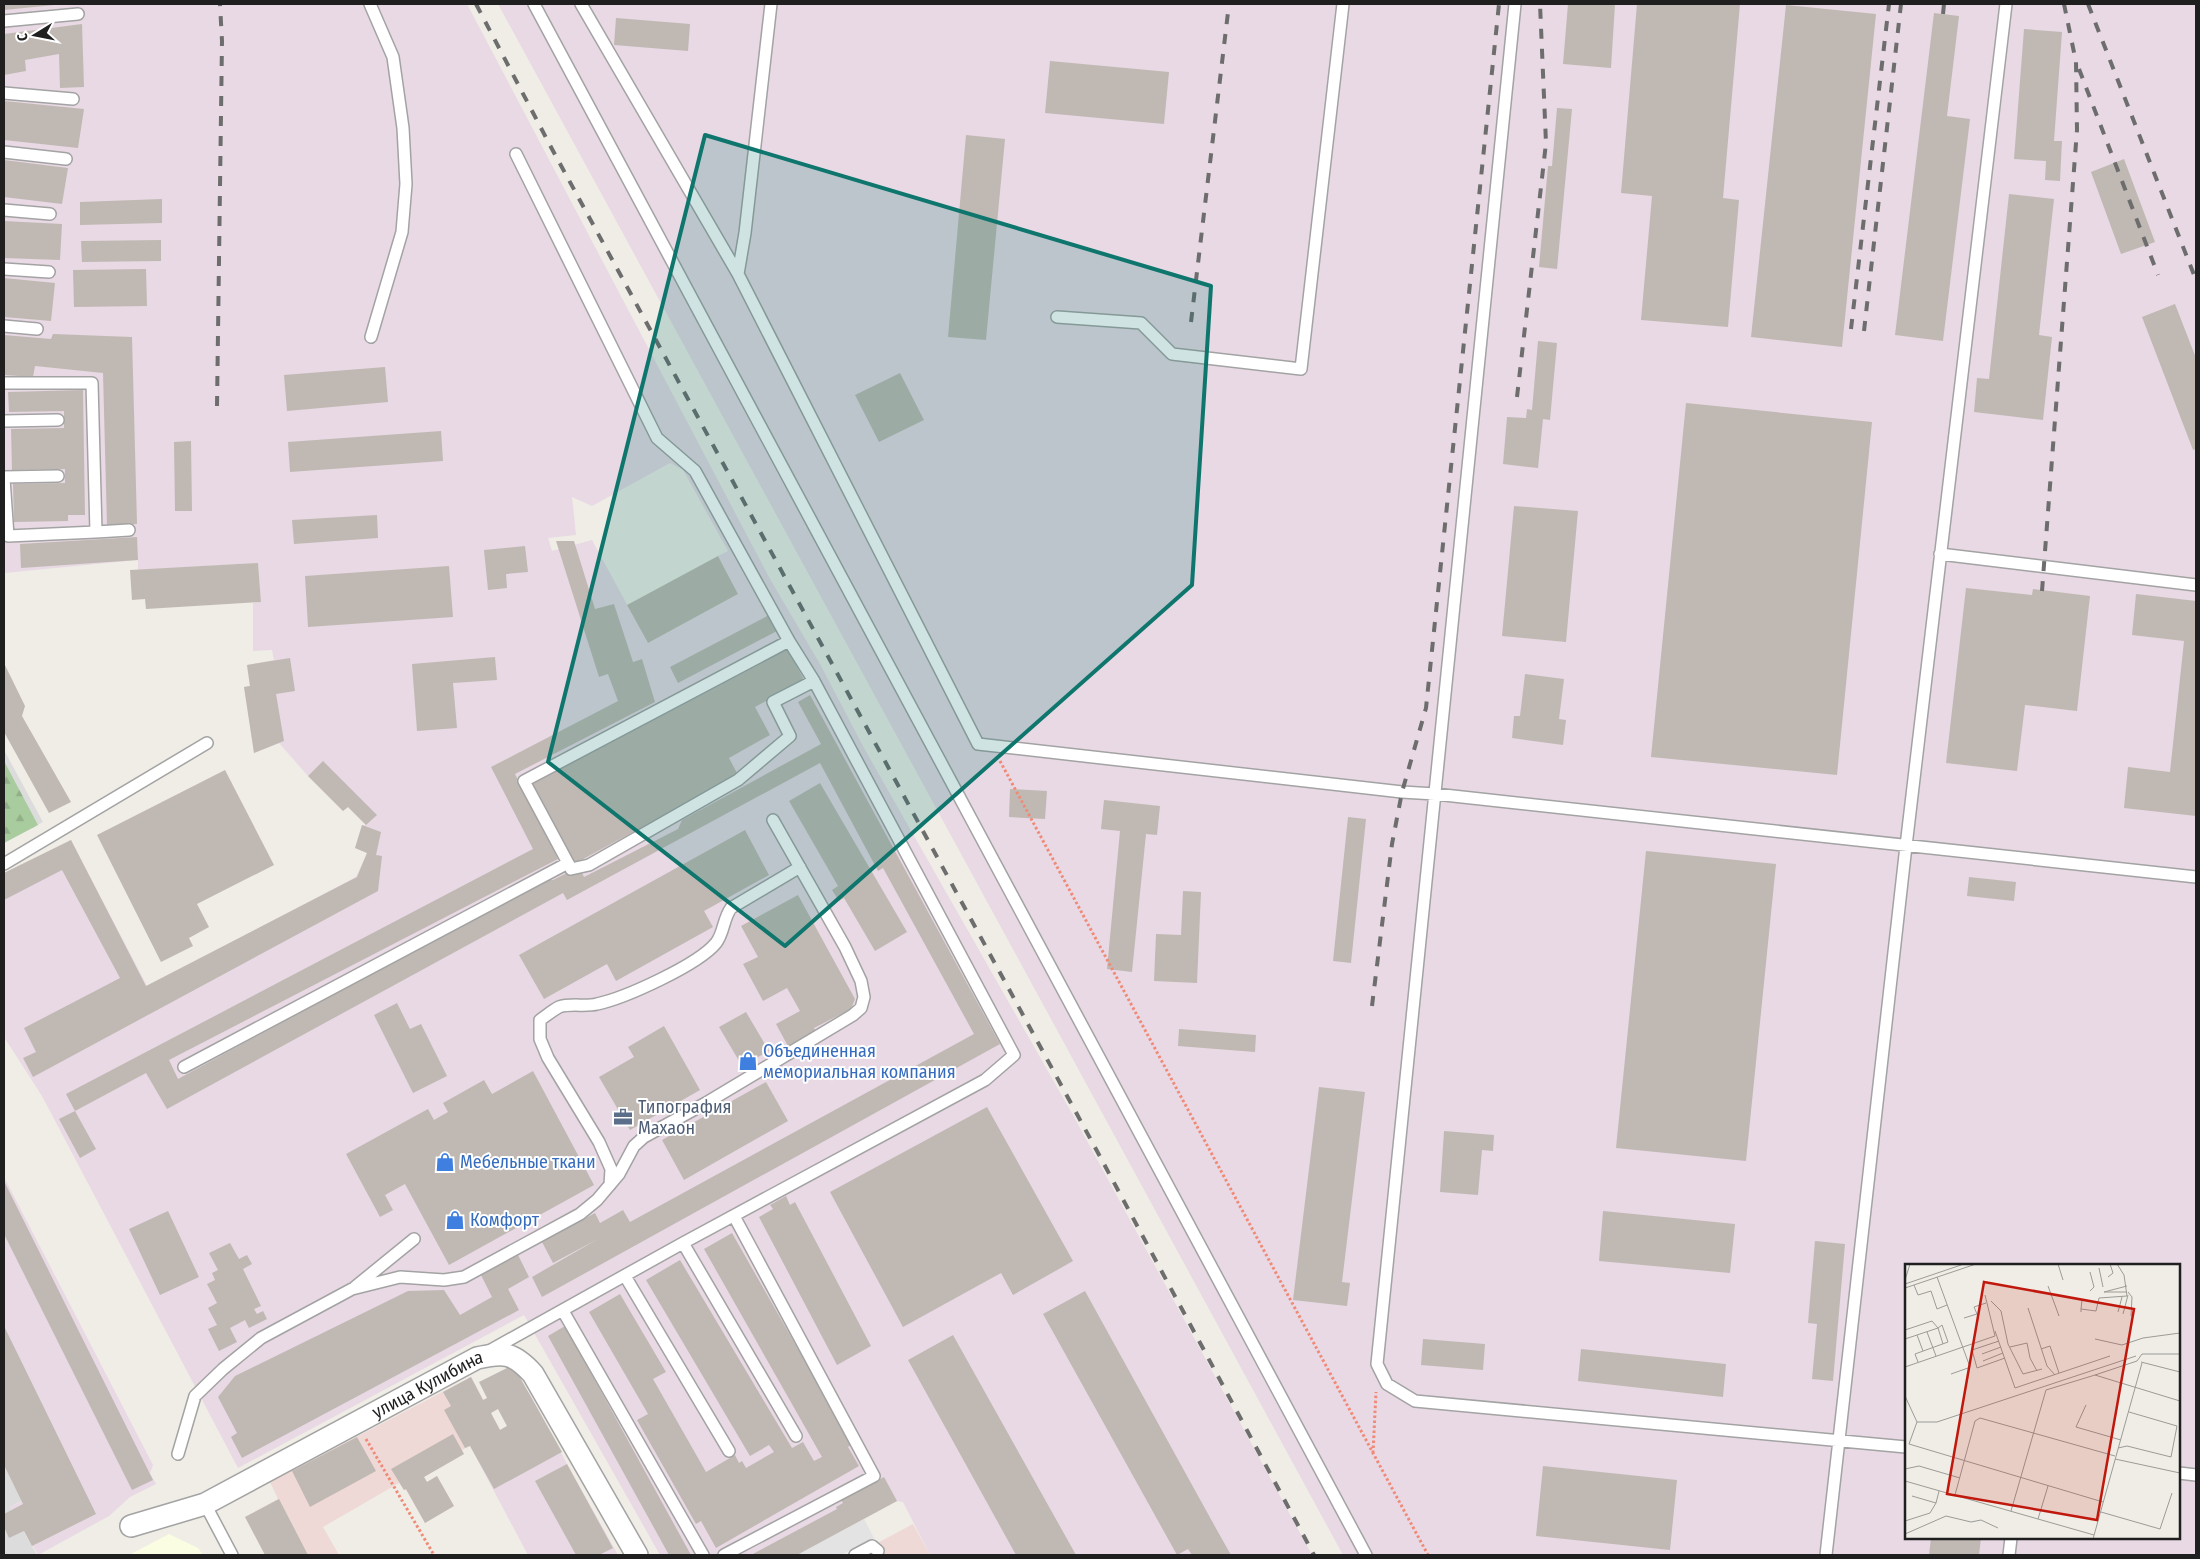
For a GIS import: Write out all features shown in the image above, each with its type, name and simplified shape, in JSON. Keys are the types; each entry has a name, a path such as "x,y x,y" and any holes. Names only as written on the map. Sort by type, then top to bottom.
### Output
{"street":[{"name":"улица Кулибина","path":"131,1526 205,1504 477,1358 495,1354 510,1355 521,1360 533,1374 637,1555"}],"lane":[{"path":"370,4 393,57 403,128 406,184 402,232 371,337"},
{"path":"534,4 1366,1555"},
{"path":"581,4 738,274 978,744 1402,792 2196,877"},
{"path":"738,274 745,233 771,4"},
{"path":"1057,317 1140,323 1172,354 1301,369 1343,4"},
{"path":"1515,4 1377,1364 1387,1384 1415,1401 1905,1447"},
{"path":"1826,1555 1906,846 2006,4"},
{"path":"4,21 78,14"},
{"path":"4,93 72,99"},
{"path":"4,152 66,159"},
{"path":"477,1358 683,1242 985,1080 1014,1056 814,681 789,641 695,471 657,438 516,154"},
{"path":"4,210 50,214"},
{"path":"4,269 49,272"},
{"path":"4,326 37,329"},
{"path":"4,383 92,383 96,532"},
{"path":"4,421 58,420"},
{"path":"58,476 4,478 8,536 129,530"},
{"path":"1940,554 2196,585"},
{"path":"789,641 524,781 571,870 589,865 744,776 790,736 773,702 814,681"},
{"path":"4,864 207,743"},
{"path":"352,1289 400,1277 444,1280 464,1277 580,1214 610,1185 619,1174 634,1146 644,1137 706,1103 853,1015 861,1008 864,998 861,981 845,946 773,820"},
{"path":"184,1067 568,864"},
{"path":"610,1185 611,1169 599,1142 540,1039 540,1020 560,1007 597,1004 619,998 644,988 682,968 717,942 726,914 731,908 800,867"},
{"path":"724,1555 874,1476 734,1216"},
{"path":"178,1454 195,1396 222,1368 260,1338 352,1289 414,1239"},
{"path":"683,1242 796,1436"},
{"path":"625,1276 730,1451"},
{"path":"563,1311 703,1555"},
{"path":"2180,1473 2196,1475"},
{"path":"205,1504 232,1555"},
{"path":"2009,1555 2011,1539"},
{"path":"855,1555 872,1546 878,1551"}],"path":[{"path":"978,744 997,755 1428,1555"},
{"path":"1373,1454 1377,1364"},
{"path":"357,1423 434,1555"}],"highlighted area":[{"path":"705,135 1211,286 1192,585 785,946 548,762"}],"shaded area":[{"path":"4,4 467,4 770,579 820,664 864,748 1074,1117 1312,1555 930,1555 903,1502 897,1501 797,1555 660,1555 524,1315 238,1468 42,1096 4,1037 4,873 71,840 147,986 356,877 367,853 355,848 362,825 366,825 348,807 343,811 279,743 254,753 244,687 250,686 247,665 274,660 272,650 253,651 253,603 261,602 258,563 138,570 138,560 4,573","holes":["670,463 683,470 728,551 718,556 738,594 648,643 592,540 552,551 548,538 576,535 572,497 592,506"]},
{"path":"498,4 2196,4 2196,1555 1343,1555"},
{"path":"4,750 43,822 4,843"},
{"path":"4,1177 153,1465 150,1473 156,1484 130,1497 109,1516 38,1555 24,1531 9,1538 4,1527 4,1514 12,1510 10,1507 22,1501 4,1465"},
{"path":"471,1377 500,1430 462,1450 464,1454 424,1477 427,1482 437,1476 454,1506 425,1523 406,1490 399,1483 323,1527 339,1555 265,1555 245,1517 278,1499 270,1482"},
{"path":"529,1392 618,1555 528,1555 470,1446 507,1426 498,1409"},
{"path":"4,1462 25,1499 10,1507 37,1555 4,1555"},
{"path":"864,1519 874,1538 841,1555 797,1555"},
{"path":"913,1524 930,1555 855,1555"},
{"path":"169,1534 198,1548 203,1555 129,1555"}],"green space":[{"path":"4,761 38,825 4,843"}],"building":[{"path":"4,4 54,4 54,5 4,10"},
{"path":"1568,4 1615,4 1611,68 1563,64"},
{"path":"1637,4 1740,4 1723,198 1739,200 1728,327 1641,320 1652,196 1621,193"},
{"path":"1786,5 1876,14 1842,347 1751,337"},
{"path":"1934,13 1959,16 1947,116 1970,119 1943,341 1895,335"},
{"path":"616,18 690,24 688,51 614,45"},
{"path":"82,24 84,87 60,88 59,54 25,60 26,71 4,75 4,34"},
{"path":"2024,29 2062,32 2054,141 2062,141 2060,181 2045,180 2046,161 2014,159"},
{"path":"1050,61 1169,72 1164,124 1045,113"},
{"path":"4,101 84,109 78,148 4,140"},
{"path":"1557,108 1572,109 1557,269 1539,267 1548,166 1552,166"},
{"path":"966,135 1005,139 986,340 948,337"},
{"path":"2124,159 2155,242 2121,254 2091,172"},
{"path":"4,160 68,168 62,204 4,197"},
{"path":"2009,194 2054,199 2039,335 2052,337 2043,420 1974,412 1977,378 1989,379"},
{"path":"162,199 162,223 80,225 80,202"},
{"path":"4,221 62,224 60,260 4,258"},
{"path":"161,240 161,261 82,262 81,241"},
{"path":"146,269 147,306 74,307 73,270"},
{"path":"4,278 55,283 51,321 4,317"},
{"path":"2175,304 2196,358 2196,449 2193,450 2142,317"},
{"path":"53,334 132,337 137,524 107,526 103,373 35,366 33,377 4,375 4,335 51,339"},
{"path":"1538,341 1557,343 1550,420 1543,419 1538,468 1503,464 1507,417 1526,418 1527,409 1532,410"},
{"path":"385,367 388,402 287,411 284,375"},
{"path":"900,373 924,420 879,442 855,395"},
{"path":"83,390 85,515 68,515 68,521 14,522 13,484 65,483 65,469 12,470 11,429 64,428 64,411 9,412 8,392"},
{"path":"1686,403 1872,422 1837,775 1651,757"},
{"path":"441,431 443,461 290,472 288,442"},
{"path":"191,441 192,511 175,511 174,442"},
{"path":"1514,506 1578,511 1566,642 1502,636"},
{"path":"377,515 378,538 294,544 292,520"},
{"path":"137,537 138,560 21,568 20,544"},
{"path":"556,541 574,541 595,609 614,604 633,662 642,659 655,702 515,774 558,859 169,1060 178,1079 546,879 553,880 569,872 571,876 581,871 584,877 678,829 682,820 821,744 798,702 810,695 1000,1044 542,1297 532,1277 598,1239 553,1263 542,1242 595,1213 600,1223 623,1210 630,1222 974,1034 883,868 878,871 820,763 567,900 563,893 167,1109 146,1073 75,1111 66,1094 533,849 491,767 618,701 608,674 599,677"},
{"path":"525,546 528,572 506,574 507,588 488,590 484,550"},
{"path":"718,556 738,594 648,643 627,605"},
{"path":"258,563 261,602 146,609 145,599 132,600 130,570"},
{"path":"449,566 453,617 308,627 305,576"},
{"path":"1966,588 2032,595 2033,589 2090,596 2077,711 2025,705 2017,771 1946,763"},
{"path":"2136,594 2196,601 2196,816 2124,808 2128,767 2170,772 2184,641 2132,635"},
{"path":"769,615 777,631 678,683 670,667"},
{"path":"786,646 804,680 755,707 770,735 729,758 738,775 574,864 531,785"},
{"path":"495,657 497,680 453,683 457,728 417,731 412,664"},
{"path":"290,658 295,691 276,694 284,741 254,753 244,687 250,686 247,665"},
{"path":"4,663 25,706 22,716 71,802 49,813 4,732"},
{"path":"1525,674 1564,679 1559,719 1566,720 1563,745 1512,738 1514,716 1520,716"},
{"path":"323,761 377,815 366,825 348,807 343,811 308,776"},
{"path":"225,770 274,865 197,904 209,927 189,938 193,946 161,962 97,835"},
{"path":"820,783 907,932 875,951 844,898 839,901 832,890 838,886 789,801"},
{"path":"1010,789 1047,791 1045,819 1009,817"},
{"path":"1104,800 1160,806 1157,835 1146,834 1132,972 1107,969 1120,831 1101,829"},
{"path":"1348,817 1366,819 1351,963 1333,961"},
{"path":"362,825 381,832 376,855 382,856 378,891 33,1077 23,1058 36,1052 24,1028 120,978 62,870 4,900 4,873 71,840 146,986 357,877 367,853 355,848"},
{"path":"745,830 769,875 704,911 713,927 616,981 607,964 544,999 519,955"},
{"path":"1646,851 1776,864 1746,1161 1616,1148"},
{"path":"1969,877 2016,882 2014,901 1967,896"},
{"path":"1183,891 1201,892 1197,983 1154,981 1156,934 1181,935"},
{"path":"798,895 855,999 851,1009 814,1028 817,1033 789,1048 776,1024 800,1011 787,988 763,1001 743,964 758,957 741,926"},
{"path":"397,1003 410,1029 421,1024 447,1076 413,1093 374,1015"},
{"path":"746,1012 769,1051 742,1066 719,1027"},
{"path":"664,1026 700,1090 630,1130 599,1077 634,1057 628,1047"},
{"path":"1179,1029 1256,1035 1255,1052 1178,1046"},
{"path":"533,1071 594,1185 449,1265 405,1184 385,1195 393,1210 380,1217 346,1154 428,1109 434,1120 448,1112 443,1103 484,1080 492,1094"},
{"path":"766,1082 788,1121 684,1180 662,1140"},
{"path":"1319,1087 1365,1092 1342,1282 1350,1283 1347,1306 1293,1300"},
{"path":"987,1107 1073,1261 1013,1295 1001,1273 903,1327 830,1192"},
{"path":"75,1111 96,1149 80,1158 59,1119"},
{"path":"1444,1131 1494,1135 1493,1151 1482,1150 1478,1195 1440,1192"},
{"path":"4,1181 153,1480 132,1490 4,1234"},
{"path":"786,1196 790,1205 795,1202 871,1346 837,1365 759,1217 773,1209 770,1205"},
{"path":"168,1211 199,1277 160,1295 129,1229"},
{"path":"1603,1211 1735,1224 1730,1273 1599,1261"},
{"path":"732,1233 852,1444 848,1447 859,1466 716,1548 701,1521 696,1524 637,1420 648,1414 589,1312 620,1294 666,1372 653,1379 706,1472 735,1455 739,1463 742,1461 746,1468 774,1452 769,1445 750,1456 646,1280 680,1260 792,1448 803,1442 814,1461 822,1457 704,1249"},
{"path":"1815,1241 1845,1244 1833,1381 1812,1379 1817,1324 1808,1323"},
{"path":"230,1243 239,1259 247,1255 252,1264 243,1269 261,1306 254,1309 257,1314 263,1311 267,1319 249,1328 245,1320 230,1328 237,1342 219,1351 208,1329 217,1325 208,1308 217,1303 207,1284 215,1280 212,1273 218,1270 209,1253"},
{"path":"518,1255 529,1277 508,1289 519,1310 242,1458 231,1437 237,1433 218,1397 235,1376 408,1291 444,1290 460,1315 492,1297 481,1275"},
{"path":"1085,1291 1231,1555 1192,1555 1188,1549 1177,1555 1043,1314"},
{"path":"4,1326 96,1514 32,1546 24,1531 9,1538 4,1527 4,1514 23,1504 4,1465"},
{"path":"565,1326 691,1555 669,1555 548,1336"},
{"path":"953,1335 1076,1555 1016,1555 908,1360"},
{"path":"1423,1339 1485,1344 1483,1370 1421,1365"},
{"path":"1581,1349 1726,1364 1723,1397 1578,1381"},
{"path":"513,1365 562,1452 494,1489 470,1446 465,1448 444,1410 451,1406 443,1392 471,1377 483,1400 487,1398 479,1382","holes":["498,1409 507,1426 500,1430 491,1413"]},
{"path":"453,1434 464,1454 424,1477 427,1482 437,1476 454,1506 425,1523 406,1489 404,1490 391,1469"},
{"path":"357,1437 376,1471 310,1507 292,1471"},
{"path":"567,1464 613,1548 599,1555 576,1555 535,1481"},
{"path":"1543,1466 1677,1480 1670,1550 1536,1536"},
{"path":"884,1477 897,1501 797,1555 751,1555 837,1509 836,1507 843,1503 841,1500"},
{"path":"279,1499 308,1555 265,1555 245,1517"},
{"path":"1931,1539 1981,1539 1979,1555 1929,1555"}],"railway":[{"path":"217,406 222,41 220,4"},
{"path":"476,4 552,149 1097,1151 1314,1555"},
{"path":"1191,322 1229,4"},
{"path":"1372,1006 1392,844 1402,792 1426,708 1499,4"},
{"path":"1517,397 1546,143 1540,4"},
{"path":"1851,329 1889,4"},
{"path":"1864,331 1901,4"},
{"path":"1943,14 1944,4"},
{"path":"2042,591 2077,130 2076,62 2064,4"},
{"path":"2088,4 2196,280"},
{"path":"2079,69 2158,275"}],"place":[{"name":"Объединенная мемориальная компания","path":"748,1061"},
{"name":"Типография Махаон","path":"623,1117"},
{"name":"Мебельные ткани","path":"445,1162"},
{"name":"Комфорт","path":"455,1220"}]}
